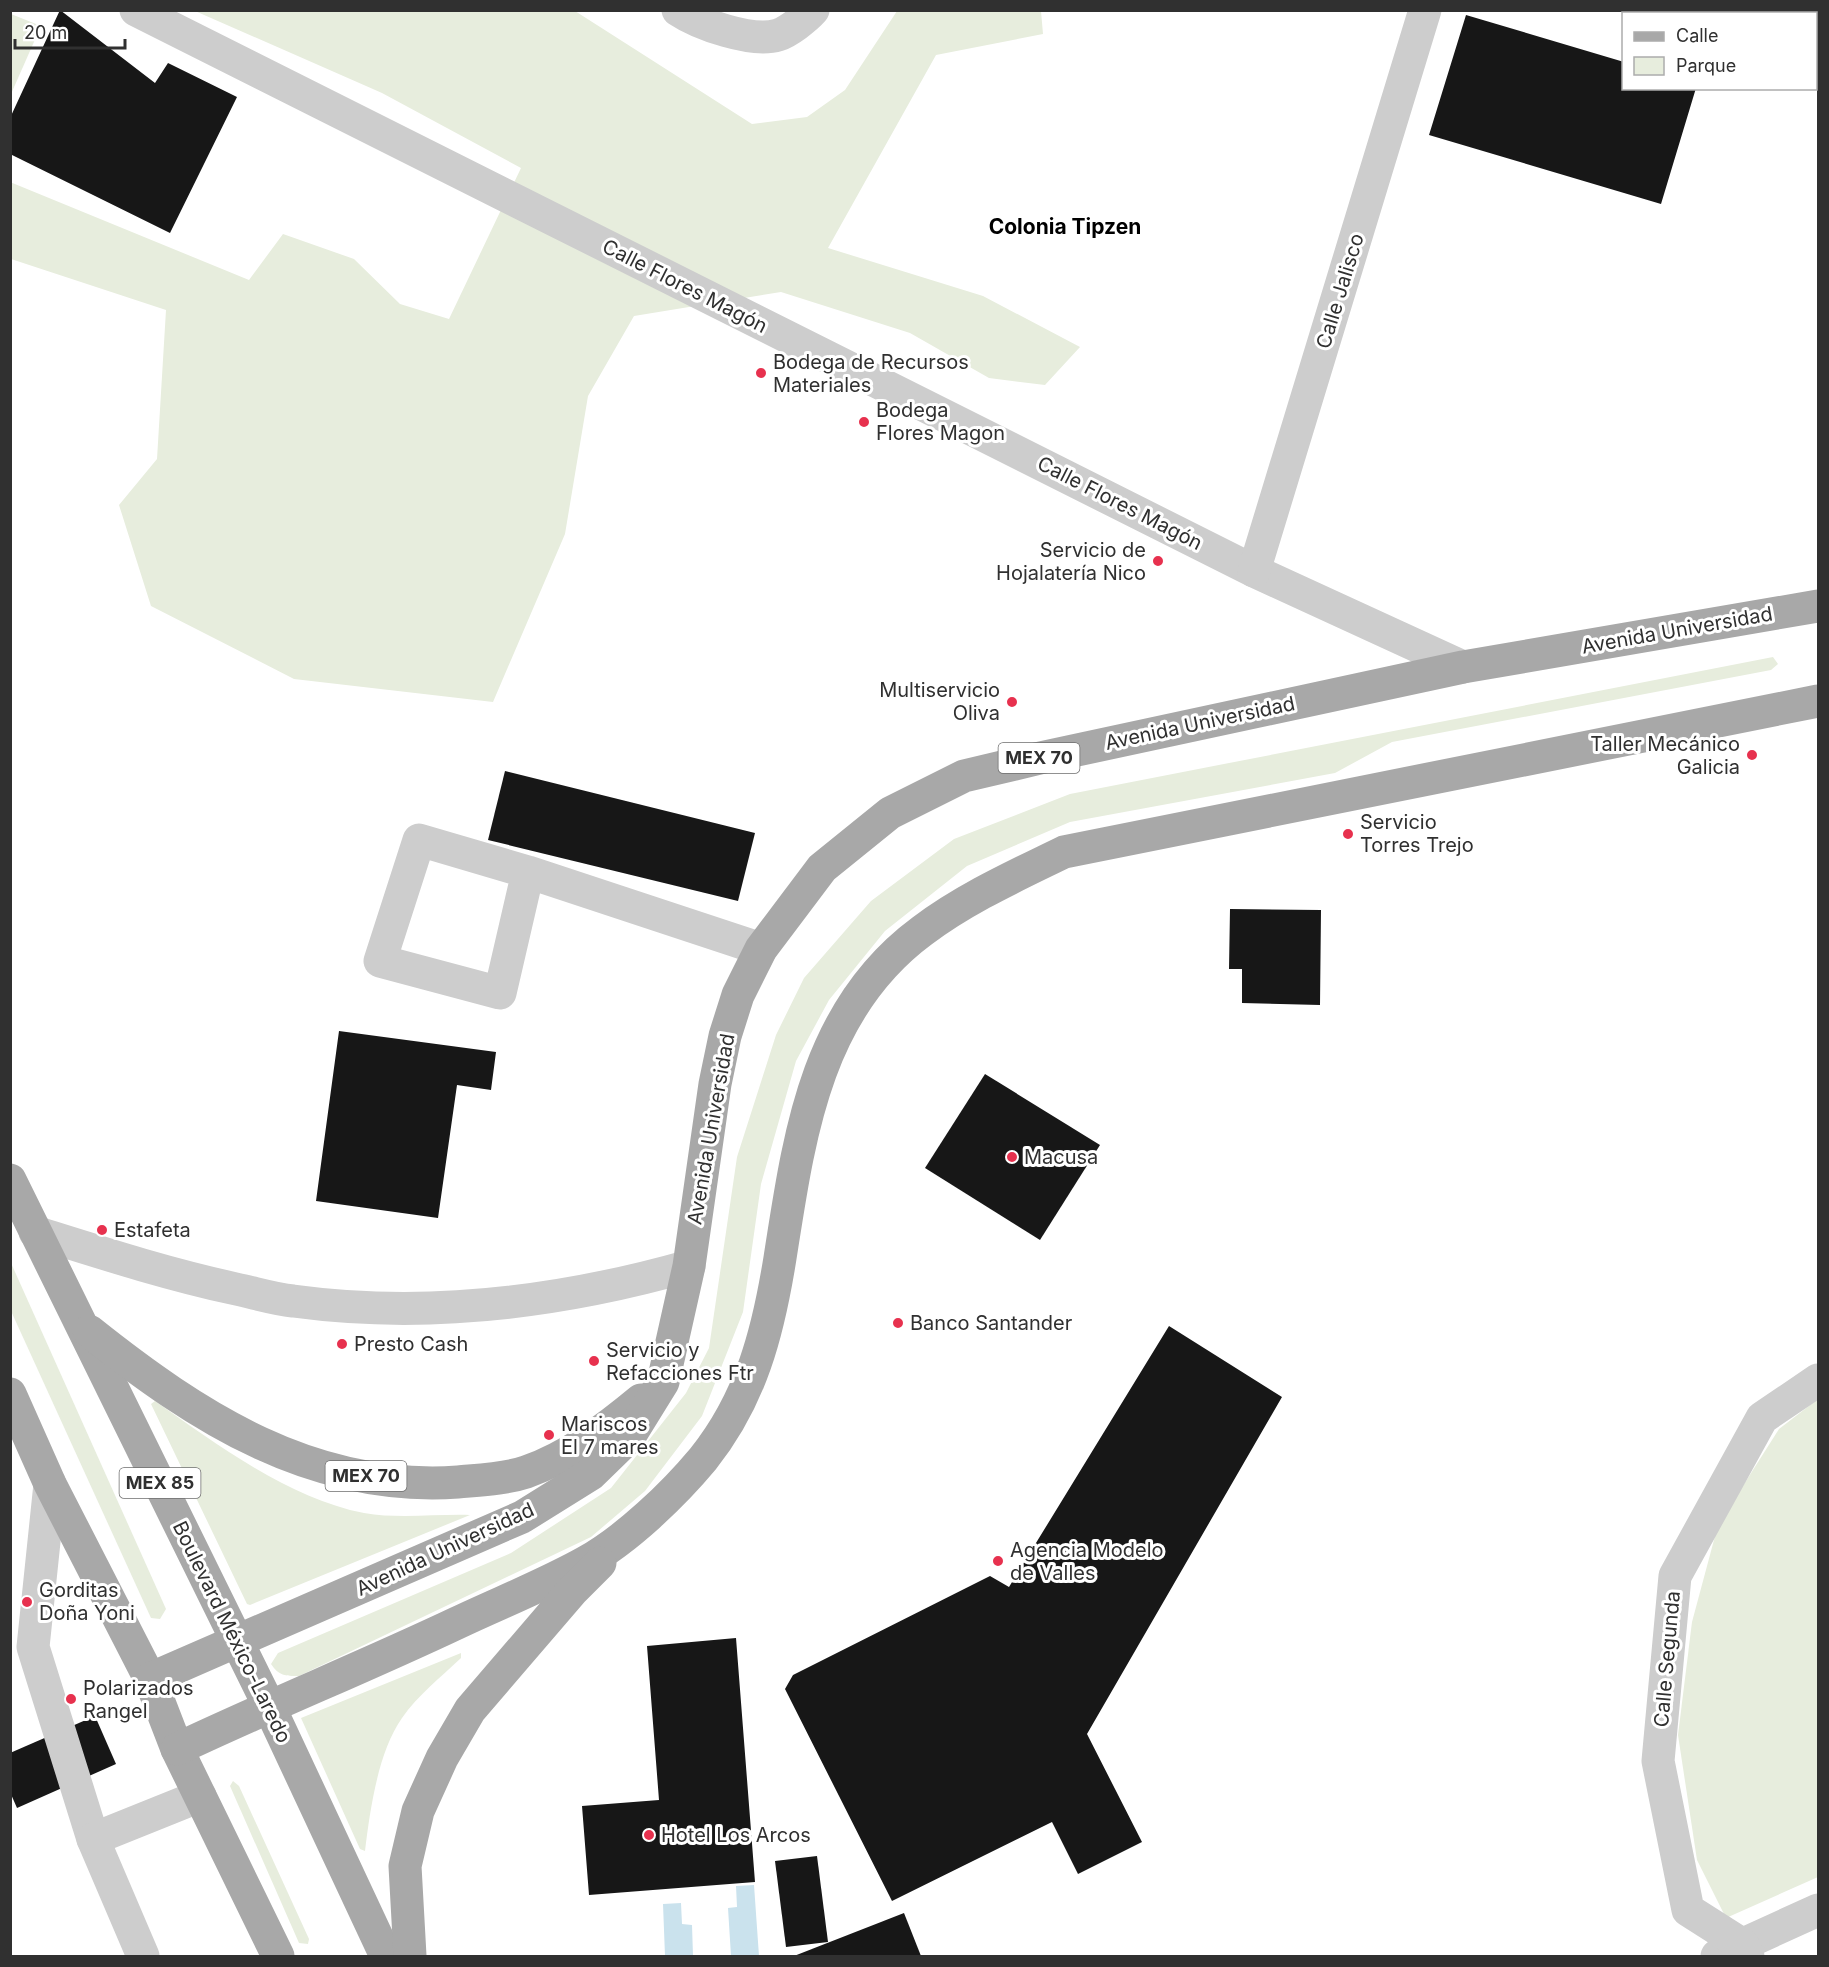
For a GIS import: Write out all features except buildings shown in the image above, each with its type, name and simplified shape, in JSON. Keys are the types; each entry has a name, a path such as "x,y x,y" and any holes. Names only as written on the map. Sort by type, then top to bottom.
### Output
{"main road":[{"name":"Avenida Universidad","path":"150,1680 522,1517 591,1474 629,1437 663,1382 689,1266 715,1084 725,1035 738,995 761,949 822,868 890,813 964,776 1040,758 1463,667 1818,606"},
{"path":"410,1956 405,1866 418,1811 442,1758 470,1710 573,1590 657,1508 704,1457 744,1392 761,1352 773,1300 799,1140 818,1071 851,1008 877,974 919,932 977,894 1064,852 1818,700"},
{"name":"Boulevard México-Laredo","path":"10,1180 239,1642 386,1956"},
{"name":"MEX 70","path":"81,1324 147,1377 219,1423 290,1457 346,1473 390,1480 439,1483 483,1480 525,1473 573,1451 663,1382"},
{"path":"10,1394 50,1484 150,1680 177,1749 278,1956"},
{"path":"177,1749 401,1649 587,1561 657,1508"}],"street":[{"name":"Calle Flores Magón","path":"136,10 1254,571 1463,667"},
{"path":"678,10 694,21 741,35 778,35 813,10"},
{"name":"Calle Jalisco","path":"1254,571 1425,10"},
{"path":"528,872 500,993 380,962 419,840 528,872 761,949"},
{"path":"35,1232 167,1274 293,1301 410,1309 551,1297 628,1283 689,1266"},
{"name":"Calle Segunda","path":"1736,1953 1688,1910 1658,1761 1675,1576 1762,1419 1818,1380"},
{"path":"50,1484 33,1647 93,1839 143,1956"},
{"path":"93,1839 200,1796"},
{"path":"1736,1953 1818,1910"}],"green space":[{"path":"195,11 575,11 752,124 807,117 845,90 897,11 1041,11 1043,34 936,55 828,248 983,296 1080,347 1045,385 989,378 910,333 781,292 634,316 588,396 565,534 493,702 294,679 151,606 119,505 157,459 166,310 11,259 10,182 249,280 283,234 354,259 400,304 449,319 521,168 382,93"},
{"path":"10,14 41,26 11,94"},
{"path":"1773,657 1778,664 1771,670 1392,742 1335,773 1070,822 967,866 885,931 829,1000 796,1061 761,1184 743,1312 702,1416 645,1491 591,1537 299,1676 283,1674 271,1664 278,1653 511,1553 611,1488 686,1393 709,1348 737,1157 776,1035 804,978 871,901 954,839 1070,794"},
{"path":"11,1263 166,1609 160,1619 151,1618 11,1311"},
{"path":"1818,1399 1818,1877 1726,1918 1697,1860 1678,1735 1692,1622 1718,1525 1779,1429"},
{"path":"155,1401 255,1468 281,1483 336,1506 390,1516 470,1515 250,1605 247,1604 151,1404"},
{"path":"461,1653 461,1658 408,1710 394,1732 376,1782 365,1851 360,1849 301,1718"},
{"path":"233,1781 239,1786 309,1939 308,1944 299,1943 230,1786"}],"water":[{"path":"754,1885 759,1956 731,1956 728,1908 737,1907 736,1886"},
{"path":"681,1903 682,1924 692,1925 693,1956 665,1956 663,1904"}],"place":[{"name":"Bodega de Recursos Materiales","path":"761,373"},
{"name":"Bodega Flores Magon","path":"864,422"},
{"name":"Servicio de Hojalatería Nico","path":"1158,561"},
{"name":"Multiservicio Oliva","path":"1012,702"},
{"name":"Taller Mecánico Galicia","path":"1752,755"},
{"name":"Servicio Torres Trejo","path":"1348,834"},
{"name":"Macusa","path":"1012,1157"},
{"name":"Estafeta","path":"102,1230"},
{"name":"Banco Santander","path":"898,1323"},
{"name":"Presto Cash","path":"342,1344"},
{"name":"Servicio y Refacciones Ftr","path":"594,1361"},
{"name":"Mariscos El 7 mares","path":"549,1435"},
{"name":"Agencia Modelo de Valles","path":"998,1561"},
{"name":"Gorditas Doña Yoni","path":"27,1602"},
{"name":"Polarizados Rangel","path":"71,1699"},
{"name":"Hotel Los Arcos","path":"649,1835"}],"district":[{"name":"Colonia Tipzen","path":"1065,227"}]}
